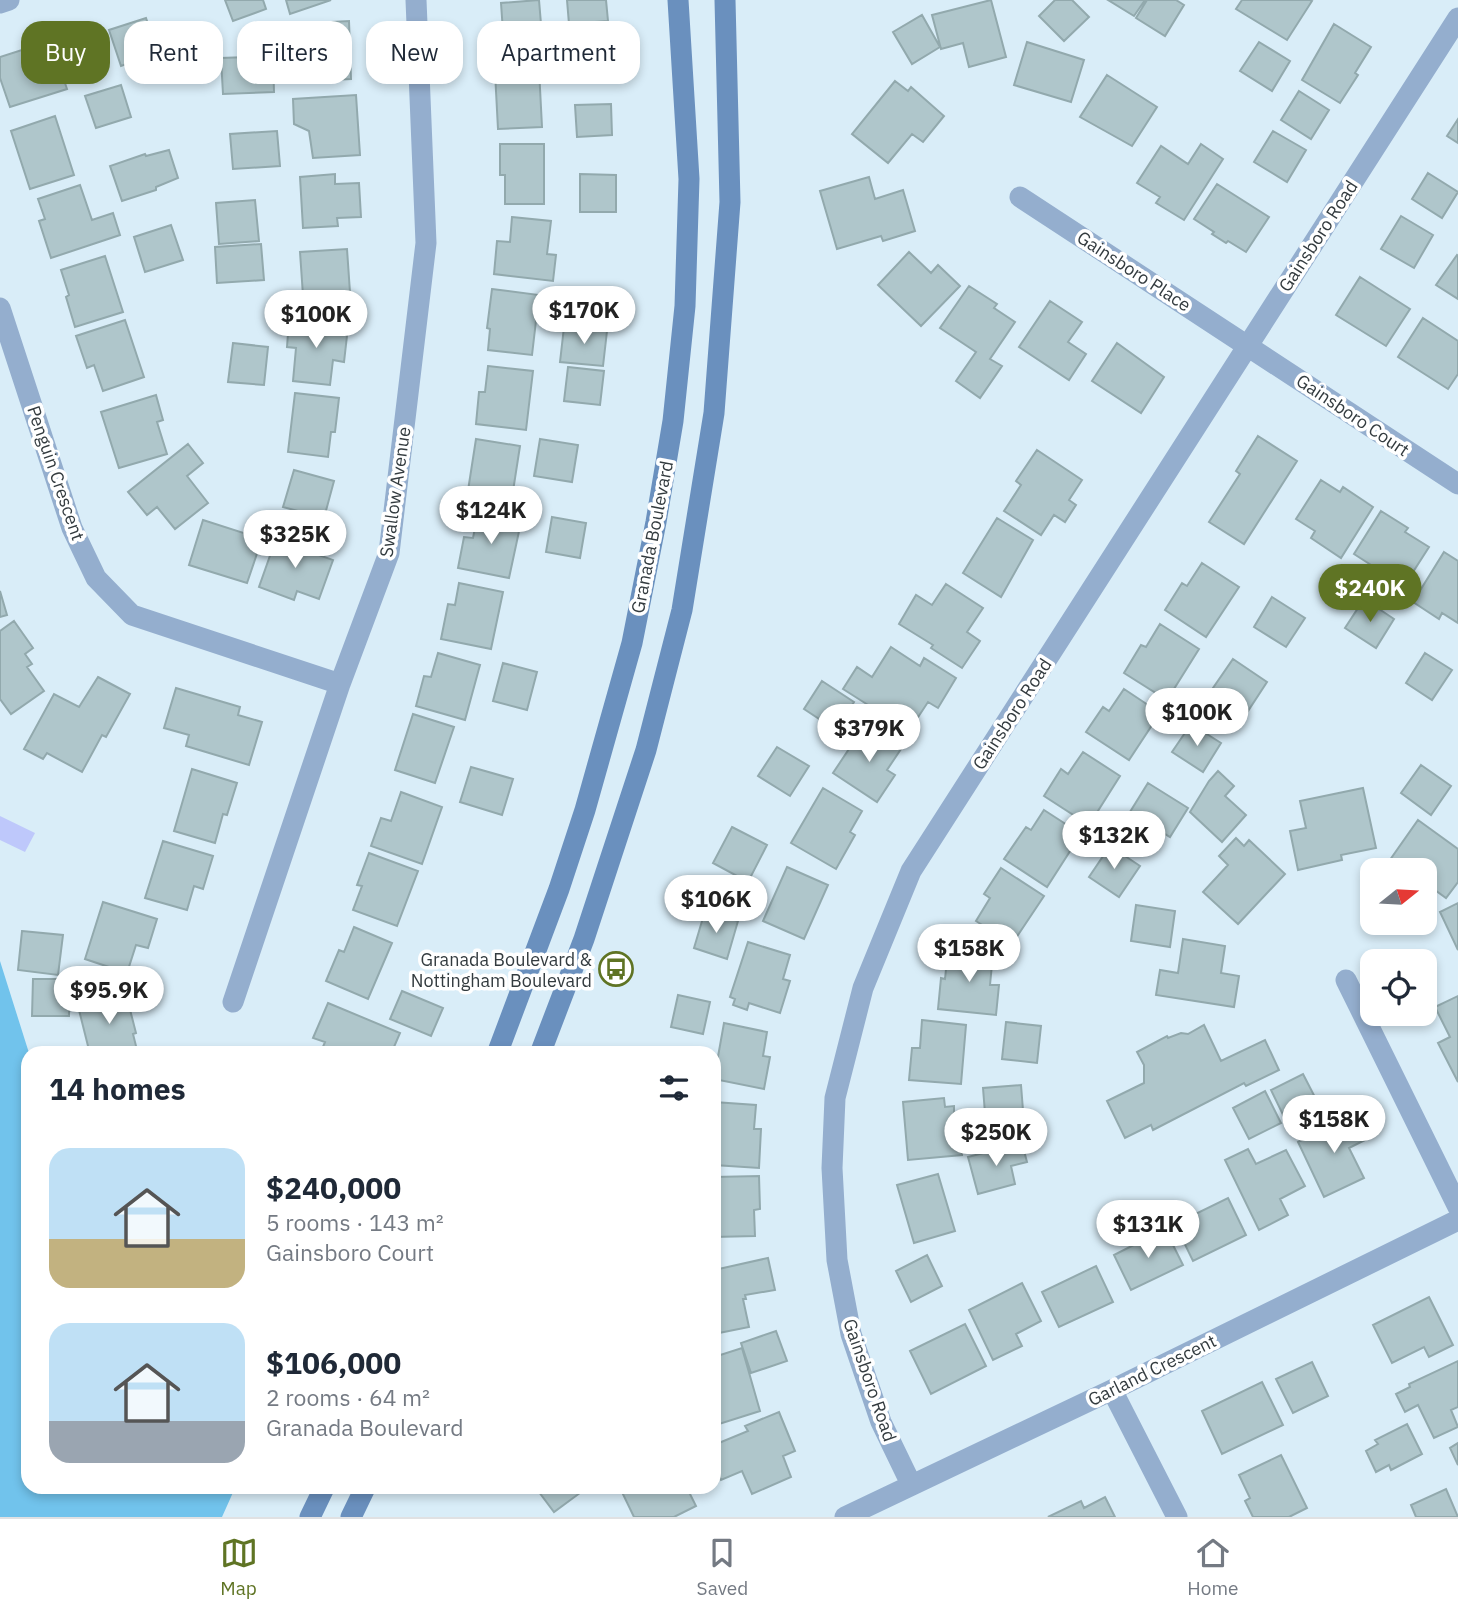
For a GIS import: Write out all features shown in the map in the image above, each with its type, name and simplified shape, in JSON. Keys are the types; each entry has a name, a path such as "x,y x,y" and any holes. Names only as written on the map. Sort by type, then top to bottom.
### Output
{"main road":[{"name":"Granada Boulevard","path":"500,1046 559,889 585,810 632,643 656,522 673,421 685,306 689,179 678,0"},
{"path":"543,1046 583,939 646,750 682,610 714,413 729,216 725,0"},
{"path":"310,1517 321,1494"},
{"path":"351,1517 362,1494"}],"street":[{"path":"0,3 9,0"},
{"name":"Swallow Avenue","path":"233,1002 340,684 388,554 426,243 416,0"},
{"name":"Gainsboro Road","path":"911,1484 881,1422 851,1334 837,1260 832,1168 835,1098 863,988 911,872 1458,18"},
{"name":"Gainsboro Place","path":"1020,197 1248,345"},
{"name":"Penguin Crescent","path":"0,308 72,528 96,578 132,615 340,684"},
{"name":"Gainsboro Court","path":"1248,345 1458,484"},
{"path":"1346,980 1458,1207"},
{"name":"Garland Crescent","path":"845,1517 1112,1390 1458,1220"},
{"path":"1112,1390 1177,1517"}],"shaded area":[{"path":"0,816 35,833 25,852 0,840"},
{"path":"0,961 27,1046 21,1046 21,1494 232,1494 222,1517 0,1517"}],"building":[{"path":"225,0 263,0 266,9 233,21"},
{"path":"286,0 331,0 290,14"},
{"path":"539,0 541,21 502,21 501,3"},
{"path":"567,0 606,0 608,21 569,21"},
{"path":"991,0 1006,57 969,67 963,43 941,49 932,15"},
{"path":"1055,0 1072,0 1089,17 1064,41 1039,16"},
{"path":"1108,0 1145,0 1134,16"},
{"path":"1147,0 1176,0 1184,5 1165,36 1136,18"},
{"path":"1242,0 1312,1 1287,40 1236,9"},
{"path":"922,15 940,47 912,64 893,32"},
{"path":"1334,24 1371,47 1355,73 1358,75 1340,103 1302,80"},
{"path":"124,25 124,65 121,66 110,33 110,30"},
{"path":"1027,42 1084,60 1071,102 1014,85"},
{"path":"1259,42 1290,61 1272,91 1240,71"},
{"path":"21,50 21,84 65,84 67,89 10,107 0,78 0,57"},
{"path":"237,57 237,84 274,84 274,92 223,94 223,58"},
{"path":"1107,75 1157,107 1132,146 1080,117"},
{"path":"895,81 908,91 911,87 944,116 923,142 912,134 888,163 852,134"},
{"path":"496,84 540,84 542,127 498,129"},
{"path":"121,85 131,117 96,128 85,96"},
{"path":"1299,91 1329,110 1311,139 1281,120"},
{"path":"356,95 360,155 313,158 309,131 294,124 293,99"},
{"path":"611,104 612,135 577,137 575,105"},
{"path":"55,116 74,175 30,189 11,131"},
{"path":"1458,119 1458,143 1447,136"},
{"path":"277,131 280,166 233,169 230,134"},
{"path":"1273,131 1306,150 1287,182 1254,162"},
{"path":"500,144 544,144 544,204 505,204 505,175 500,175"},
{"path":"1201,144 1223,159 1184,220 1156,203 1160,197 1137,183 1161,146 1188,164"},
{"path":"169,150 178,178 156,187 156,190 122,201 110,166 145,154 146,156"},
{"path":"1428,173 1458,192 1442,218 1412,199"},
{"path":"335,174 335,184 359,183 361,217 337,218 338,226 303,228 300,177"},
{"path":"580,174 616,175 616,212 580,212"},
{"path":"869,177 875,199 903,190 915,231 883,241 881,236 837,249 820,191"},
{"path":"1217,184 1269,217 1246,252 1228,241 1226,243 1194,219"},
{"path":"80,185 92,220 113,213 120,235 51,258 39,221 45,219 38,199"},
{"path":"255,200 259,241 219,244 216,203"},
{"path":"1401,216 1433,235 1414,268 1381,249"},
{"path":"512,217 551,221 547,254 556,255 553,281 494,274 497,241 510,242"},
{"path":"171,225 183,260 145,272 134,237"},
{"path":"261,244 264,280 217,283 215,247"},
{"path":"347,249 351,307 304,310 300,252"},
{"path":"909,252 931,273 938,265 960,286 921,326 878,285"},
{"path":"105,256 123,312 75,327 61,270"},
{"path":"1458,256 1458,299 1436,285"},
{"path":"1360,277 1410,309 1386,346 1336,315"},
{"path":"969,286 997,304 994,308 1015,322 990,359 1002,366 980,398 956,381 976,352 940,328"},
{"path":"492,289 539,295 532,355 488,350 490,329 487,328"},
{"path":"1050,301 1082,322 1068,342 1086,354 1069,380 1019,347"},
{"path":"1423,318 1458,341 1458,374 1448,389 1398,357"},
{"path":"125,320 144,377 103,391 94,365 87,368 76,336"},
{"path":"289,320 348,327 344,362 333,360 330,385 293,381 296,348 287,347"},
{"path":"564,327 607,331 603,366 560,362"},
{"path":"233,343 268,347 264,385 228,382"},
{"path":"1117,343 1164,377 1141,413 1092,381"},
{"path":"488,366 533,371 526,430 476,424 479,392 485,392"},
{"path":"568,367 604,371 600,405 564,401"},
{"path":"295,393 339,398 335,432 331,432 328,457 288,452"},
{"path":"156,395 163,420 157,422 167,454 119,468 101,412"},
{"path":"1258,436 1297,461 1244,544 1209,522 1240,474 1236,471"},
{"path":"476,439 520,446 511,504 467,497"},
{"path":"540,439 578,445 572,482 534,476"},
{"path":"188,444 203,463 187,476 208,503 175,529 157,507 147,515 128,492"},
{"path":"1037,450 1082,480 1069,500 1076,505 1065,522 1054,515 1041,535 1004,511 1021,485 1016,481"},
{"path":"294,470 334,481 324,518 283,507"},
{"path":"1321,480 1340,492 1343,487 1373,507 1341,558 1311,538 1315,531 1296,519"},
{"path":"1381,511 1408,528 1405,532 1429,547 1404,586 1354,554"},
{"path":"478,513 521,522 509,578 458,568 464,537 473,538"},
{"path":"552,517 586,523 580,558 546,552"},
{"path":"997,518 1033,540 1001,597 963,573"},
{"path":"203,520 262,539 247,583 189,565"},
{"path":"278,533 304,542 302,549 333,560 319,599 297,591 294,600 259,587"},
{"path":"1444,552 1458,561 1458,623 1442,613 1439,619 1413,602"},
{"path":"1202,563 1239,587 1206,637 1165,610 1182,583 1187,586"},
{"path":"459,583 503,592 491,649 441,639 448,604 455,605"},
{"path":"946,584 983,608 967,632 980,641 962,668 931,648 933,645 899,624 916,595 932,605"},
{"path":"0,591 7,615 0,617"},
{"path":"1272,597 1305,618 1286,647 1254,627"},
{"path":"1364,599 1394,619 1376,648 1345,628"},
{"path":"14,621 33,648 25,654 32,664 27,667 44,691 11,714 0,699 0,631"},
{"path":"1160,624 1199,649 1167,700 1124,673 1141,645 1146,647"},
{"path":"891,647 920,666 924,658 956,678 938,708 928,702 909,731 843,689 857,667 872,677"},
{"path":"438,653 480,665 465,720 416,706 424,676 431,677"},
{"path":"1425,653 1452,670 1432,700 1406,683"},
{"path":"1233,659 1267,682 1248,711 1213,688"},
{"path":"503,663 537,672 527,710 493,701"},
{"path":"98,677 130,694 106,737 102,735 82,772 47,753 43,759 24,749 54,694 79,707"},
{"path":"822,681 854,702 836,730 804,709"},
{"path":"176,688 240,707 238,715 262,722 249,765 186,746 189,735 164,728"},
{"path":"1124,689 1160,713 1129,760 1086,732 1103,707 1109,711"},
{"path":"413,714 454,727 435,783 395,770"},
{"path":"1191,724 1221,743 1203,772 1172,752"},
{"path":"865,725 901,749 887,770 895,775 877,802 833,773"},
{"path":"777,747 809,766 790,796 758,776"},
{"path":"1083,752 1120,776 1089,825 1044,796 1061,769 1068,774"},
{"path":"1421,765 1451,786 1431,815 1401,793"},
{"path":"471,767 513,779 502,815 460,802"},
{"path":"192,769 237,783 227,815 223,814 215,843 174,831"},
{"path":"1218,771 1234,786 1225,796 1246,815 1222,842 1190,812"},
{"path":"1148,783 1188,808 1170,837 1130,812"},
{"path":"823,788 862,811 850,832 855,835 836,869 791,843"},
{"path":"1363,788 1376,848 1341,855 1342,860 1298,870 1290,831 1306,828 1300,801"},
{"path":"401,792 442,807 422,864 371,846 381,818 391,821"},
{"path":"1044,810 1081,834 1047,887 1004,859 1026,827 1031,830"},
{"path":"1418,820 1458,849 1458,882 1446,898 1437,891 1437,858 1391,858"},
{"path":"732,827 767,845 748,882 713,863"},
{"path":"1236,838 1244,846 1249,840 1285,874 1238,924 1203,892 1228,865 1219,856"},
{"path":"163,841 213,856 203,889 194,886 187,910 145,898"},
{"path":"1110,846 1140,866 1119,897 1089,877"},
{"path":"369,853 418,871 397,926 353,910 362,886 357,885"},
{"path":"787,867 828,885 804,939 763,921"},
{"path":"1001,868 1044,896 1012,944 976,921 990,898 984,894"},
{"path":"103,902 157,919 148,948 136,945 127,973 85,959"},
{"path":"1458,903 1458,950 1440,912"},
{"path":"1136,905 1175,911 1170,947 1131,941"},
{"path":"705,911 738,921 727,959 694,948"},
{"path":"354,927 392,943 368,999 326,981 339,950 344,952"},
{"path":"22,931 63,935 58,975 18,970"},
{"path":"1183,939 1225,946 1221,973 1239,976 1234,1007 1156,995 1160,970 1178,973"},
{"path":"748,942 790,955 783,979 790,981 780,1013 749,1003 747,1010 733,1005 735,999 730,997"},
{"path":"948,950 993,954 990,985 999,985 996,1015 938,1009 941,978 945,979"},
{"path":"33,979 70,979 69,1016 32,1016"},
{"path":"402,991 443,1008 431,1036 390,1019"},
{"path":"126,994 136,1033 133,1034 136,1046 88,1046 78,1006"},
{"path":"678,995 710,1002 703,1034 671,1027"},
{"path":"1458,996 1458,1082 1438,1043 1450,1037 1437,1006"},
{"path":"328,1003 400,1033 394,1046 323,1046 325,1042 313,1038"},
{"path":"922,1020 966,1025 961,1084 909,1080 912,1048 920,1048"},
{"path":"1006,1022 1041,1026 1037,1063 1002,1059"},
{"path":"724,1023 767,1032 763,1056 770,1057 764,1089 721,1080 720,1046"},
{"path":"1204,1025 1221,1061 1265,1040 1279,1070 1246,1086 1244,1083 1153,1130 1151,1125 1125,1138 1107,1101 1144,1083 1144,1065 1137,1052 1167,1036 1188,1034"},
{"path":"1303,1074 1319,1105 1286,1121 1271,1090"},
{"path":"1021,1085 1024,1123 986,1126 983,1088"},
{"path":"1265,1091 1281,1123 1249,1139 1233,1108"},
{"path":"944,1098 945,1107 954,1106 954,1114 959,1114 962,1155 908,1160 903,1102"},
{"path":"721,1102 756,1105 754,1129 761,1129 759,1168 721,1165"},
{"path":"1355,1114 1367,1139 1349,1148 1364,1178 1324,1197 1298,1142"},
{"path":"1022,1143 1027,1162 1011,1166 1015,1184 978,1194 968,1157"},
{"path":"1248,1149 1256,1164 1286,1150 1305,1186 1280,1199 1288,1215 1259,1230 1225,1160"},
{"path":"938,1174 955,1231 914,1243 897,1185"},
{"path":"759,1176 760,1209 754,1210 755,1236 721,1237 721,1177"},
{"path":"1228,1198 1246,1235 1193,1261 1175,1224"},
{"path":"1165,1229 1183,1265 1131,1290 1114,1255"},
{"path":"927,1255 942,1286 911,1302 896,1271"},
{"path":"768,1258 775,1290 745,1295 746,1299 743,1299 749,1327 721,1333 721,1268"},
{"path":"1096,1266 1113,1302 1059,1327 1042,1292"},
{"path":"1022,1283 1041,1321 1016,1334 1022,1346 993,1360 969,1310"},
{"path":"1429,1297 1453,1345 1429,1357 1424,1347 1392,1363 1373,1325"},
{"path":"965,1324 986,1366 931,1394 910,1351"},
{"path":"776,1331 787,1361 751,1373 741,1343"},
{"path":"742,1348 760,1411 721,1423 721,1355"},
{"path":"1458,1361 1458,1407 1451,1410 1458,1427 1434,1438 1418,1405 1405,1412 1396,1394 1410,1387 1409,1384"},
{"path":"1312,1362 1328,1396 1293,1413 1276,1379"},
{"path":"1262,1382 1283,1425 1222,1454 1202,1411"},
{"path":"779,1412 795,1451 783,1456 791,1477 752,1494 742,1471 721,1480 721,1442 748,1431 745,1426"},
{"path":"1407,1424 1422,1454 1391,1470 1389,1465 1376,1472 1366,1451 1378,1444 1375,1440"},
{"path":"1458,1443 1458,1465 1450,1448"},
{"path":"1281,1455 1307,1508 1289,1517 1253,1517 1245,1501 1250,1498 1239,1475"},
{"path":"1446,1489 1458,1517 1416,1517 1411,1505"},
{"path":"540,1494 579,1494 554,1512"},
{"path":"623,1494 690,1494 696,1506 674,1517 634,1517"},
{"path":"1105,1497 1115,1517 1048,1517 1081,1501 1084,1508"}],"place":[{"name":"Granada Boulevard & Nottingham Boulevard","path":"616,969"}]}
